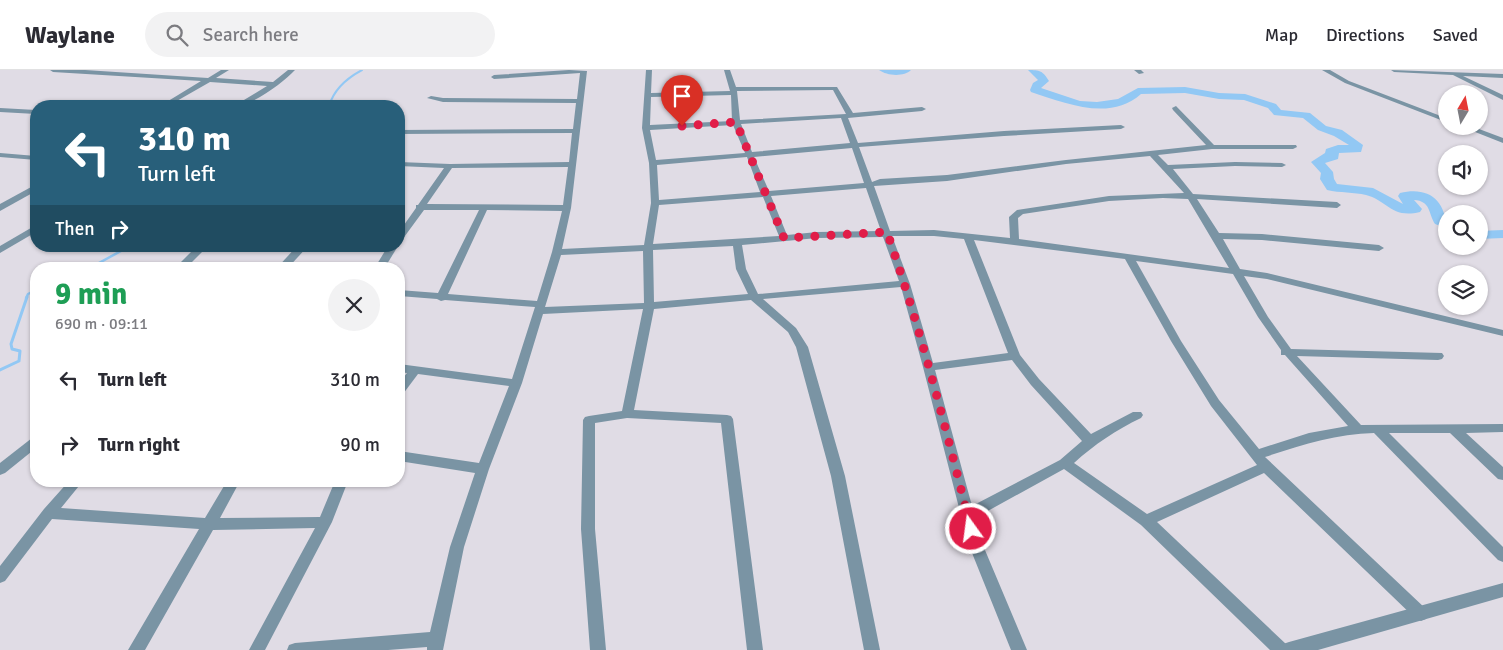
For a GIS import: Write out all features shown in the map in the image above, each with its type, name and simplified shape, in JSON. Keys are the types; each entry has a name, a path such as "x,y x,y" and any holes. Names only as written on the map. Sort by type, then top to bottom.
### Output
{"street":[{"path":"53,70 275,84"},
{"path":"140,75 148,70"},
{"path":"174,100 226,70"},
{"path":"248,100 275,84 292,70"},
{"path":"627,414 649,306 648,247 655,203 653,163 646,128 649,70"},
{"path":"727,70 733,91 736,122 784,238"},
{"path":"1325,70 1347,82 1438,117"},
{"path":"1394,70 1503,76"},
{"path":"295,650 435,644 457,547 483,469 516,383 557,252 567,208 584,71 494,77"},
{"path":"1452,73 1503,98"},
{"path":"647,95 835,88 847,116 854,146 905,284 930,366 975,543 1019,650"},
{"path":"431,98 443,100 581,101"},
{"path":"1176,108 1212,147"},
{"path":"646,128 847,116 922,109"},
{"path":"0,110 30,112"},
{"path":"653,163 854,146 920,138 1121,126"},
{"path":"405,132 576,131"},
{"path":"1487,135 1503,141"},
{"path":"655,203 767,195 869,185 880,182 947,178 1066,162 1212,147 1293,147"},
{"path":"1153,154 1168,168 1191,196 1286,352 1308,378 1358,429"},
{"path":"0,155 30,158"},
{"path":"405,164 450,166 572,164"},
{"path":"1168,168 1235,164 1282,165"},
{"path":"405,229 450,166"},
{"path":"0,208 30,191"},
{"path":"1015,241 1013,217 1020,212 1135,196 1191,196 1337,204"},
{"path":"419,207 567,208"},
{"path":"441,298 484,208"},
{"path":"0,250 30,232"},
{"path":"557,252 737,243 784,238 887,232 899,234 934,233 1015,241 1236,272 1308,285 1408,312 1503,333"},
{"path":"968,236 1015,356 1035,382 1090,441"},
{"path":"1214,236 1262,237 1379,248"},
{"path":"737,243 741,270 755,298 792,330 802,347 838,476 872,650"},
{"path":"186,262 197,252"},
{"path":"288,262 297,252"},
{"path":"1129,257 1176,341 1215,403 1256,455 1266,467 1421,614"},
{"path":"405,294 539,308 649,306 905,284"},
{"path":"1286,352 1438,356"},
{"path":"930,366 1015,356"},
{"path":"405,369 516,383"},
{"path":"405,383 415,370"},
{"path":"598,650 588,529 589,420 627,414 727,419 755,650"},
{"path":"968,515 1065,463 1090,441 1110,428 1137,415"},
{"path":"1256,455 1308,438 1358,429 1503,428"},
{"path":"1377,429 1503,556"},
{"path":"1454,429 1503,475"},
{"path":"0,470 30,446"},
{"path":"405,457 483,469"},
{"path":"1065,463 1146,521 1281,650"},
{"path":"1146,521 1266,467"},
{"path":"0,577 49,512 72,487"},
{"path":"136,650 230,487"},
{"path":"257,650 325,522 340,487"},
{"path":"49,512 208,524 325,522"},
{"path":"1289,650 1503,590"}],"waterway":[{"path":"331,100 342,85 362,70"},
{"path":"884,70 901,72 906,70"},
{"path":"1033,70 1044,81 1037,85 1035,90 1079,104 1097,105 1120,102 1130,98 1138,91 1185,90 1219,96 1245,97 1272,106 1278,113 1306,115 1322,128 1338,133 1357,145 1357,149 1338,149 1330,152 1334,156 1325,157 1317,162 1327,172 1327,179 1332,187 1368,191 1380,196 1393,206 1406,209 1415,209 1405,196 1425,197 1433,203 1438,214"},
{"path":"1488,235 1503,234"},
{"path":"101,262 119,252"},
{"path":"26,298 30,293"},
{"path":"0,370 19,361 20,351 12,349 11,344 27,297"}],"route":[{"path":"682,126 736,122 784,238 887,232 930,366 971,529"}]}
